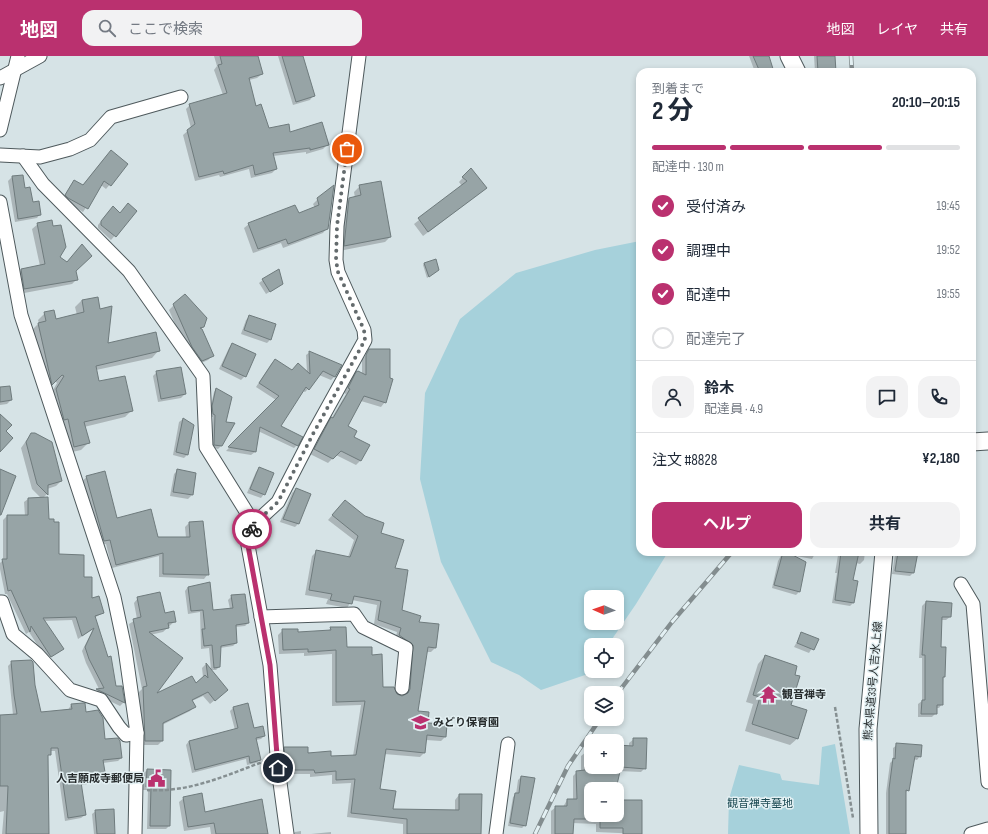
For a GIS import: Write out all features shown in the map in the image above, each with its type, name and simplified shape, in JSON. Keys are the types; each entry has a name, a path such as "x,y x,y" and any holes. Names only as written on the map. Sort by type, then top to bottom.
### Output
{"main road":[{"path":"789,56 795,68"},
{"path":"976,442 988,441"},
{"name":"熊本県道33号人吉水上線","path":"869,834 868,729 884,556"}],"street":[{"path":"0,130 13,71 18,56"},
{"path":"0,78 40,56"},
{"path":"287,834 277,757 270,665 247,540 254,524 278,502 313,434 365,340 364,330 338,272 336,260 337,226 359,56"},
{"path":"0,156 40,157 70,149 90,140 111,117 182,97"},
{"path":"23,156 43,184 128,271 203,376 206,447 254,524"},
{"path":"0,202 21,315 114,597 125,649 137,733 135,834"},
{"path":"961,584 973,604 988,782"},
{"path":"1,598 13,634 37,654 70,690 101,700 126,735 137,733"},
{"path":"261,617 354,614 363,628 406,648 402,688"},
{"path":"496,834 508,744"},
{"path":"971,834 988,830"}],"path":[{"path":"835,707 853,819"},
{"path":"136,790 161,791 200,785 277,757"}],"green space":[{"path":"636,242 636,556 666,556 624,622 624,590 584,590 584,630 618,630 613,638 584,638 584,675 541,690 519,675 491,662 441,562 420,479 425,393 460,319 516,273 595,250"},
{"name":"観音禅寺墓地","path":"835,744 850,834 728,834 729,799 739,765 780,774 782,780 819,785 822,747"}],"building":[{"path":"220,56 258,56 263,74 249,78 256,106 261,104 269,128 289,124 290,132 322,122 329,145 310,150 310,148 273,153 277,169 255,175 253,165 224,174 223,171 199,177 187,130 195,124 189,104 227,93 218,65 222,64"},
{"path":"282,56 303,56 315,96 296,102"},
{"path":"753,56 769,56 773,68 758,68"},
{"path":"817,56 835,56 836,68 818,68"},
{"path":"111,150 128,164 111,186 104,181 88,209 68,198 65,195 74,180 83,185"},
{"path":"471,168 487,188 428,232 418,218 467,181 462,177"},
{"path":"23,175 25,188 30,187 33,202 39,201 41,215 18,219 12,176"},
{"path":"381,181 391,237 344,246 349,198 361,195 359,185"},
{"path":"334,185 328,229 288,244 286,239 258,249 248,223 295,205 299,213 319,205 317,198"},
{"path":"128,203 137,211 116,237 101,225 101,221 113,206 120,213"},
{"path":"52,220 53,226 61,225 66,247 60,257 67,262 82,244 92,256 76,271 78,280 24,289 21,269 45,264 37,223"},
{"path":"436,259 439,270 429,277 424,263"},
{"path":"279,269 283,284 270,292 262,279"},
{"path":"185,294 207,318 204,327 200,328 202,329 214,356 202,361 192,347 173,304"},
{"path":"98,297 100,309 112,306 108,343 156,332 160,351 96,366 99,381 125,376 133,411 84,422 90,443 74,447 68,419 64,420 56,389 64,376 62,375 52,385 38,323 46,321 44,312 54,310 56,319 84,312 82,300"},
{"path":"249,315 276,324 271,340 244,330"},
{"path":"232,343 256,354 246,377 222,366"},
{"path":"369,349 390,349 390,378 393,379 386,403 364,396 348,426 357,431 354,437 370,445 361,461 341,451 333,459 314,449 331,417 333,418 350,389 348,388 356,372 358,371 366,375 366,355"},
{"path":"309,351 342,365 335,377 323,371 309,390 306,387 281,426 303,437 298,446 260,427 256,452 228,447 279,396 259,383 275,359 292,370 298,363 310,374"},
{"path":"181,367 186,394 161,399 156,371"},
{"path":"10,386 12,400 0,402 0,387"},
{"path":"216,388 232,397 226,422 235,423 222,446 214,445 215,415 213,414 212,406"},
{"path":"0,414 12,425 6,431 13,438 0,452"},
{"path":"183,418 194,425 188,455 176,452"},
{"path":"31,433 35,433 52,442 62,481 48,485 48,495 37,484 26,442"},
{"path":"259,467 274,473 265,495 250,489"},
{"path":"0,469 16,476 1,515 0,515"},
{"path":"177,469 196,473 193,495 173,492"},
{"path":"105,471 117,518 151,509 158,537 190,537 189,522 203,521 209,575 163,574 163,553 116,565 110,540 104,541 86,476"},
{"path":"296,488 311,494 299,524 283,519"},
{"path":"48,497 49,519 54,519 54,522 59,522 59,554 84,555 84,577 92,577 92,598 99,596 104,613 95,616 108,657 111,656 116,686 122,686 125,703 96,689 104,688 89,659 85,647 94,628 82,636 76,617 43,618 64,649 51,657 31,626 30,632 11,590 8,591 2,559 7,559 7,515 28,515 28,498"},
{"path":"345,500 365,516 384,523 381,533 404,540 395,568 408,570 402,610 421,616 419,622 439,624 436,648 428,647 418,711 429,712 428,723 447,724 446,737 427,735 425,753 386,749 380,789 396,791 393,809 459,810 459,794 482,794 481,834 407,834 407,819 351,813 355,779 336,780 336,771 315,773 314,770 286,770 284,747 308,747 308,753 331,751 331,756 356,755 365,701 336,702 336,650 308,652 308,649 283,650 282,629 298,629 298,632 331,630 330,627 346,627 347,647 372,647 372,655 382,654 383,687 394,687 397,694 402,696 408,693 410,689 413,645 399,635 401,628 378,620 381,601 354,596 352,604 330,600 332,594 309,590 316,550 350,557 358,536 332,515"},
{"path":"782,556 795,556 806,562 800,592 774,585"},
{"path":"840,556 858,556 853,580 858,581 854,603 835,600"},
{"path":"897,556 917,556 914,573 895,571"},
{"path":"210,582 213,610 233,608 231,595 245,594 249,623 236,625 237,643 221,646 220,667 214,668 212,645 204,646 202,629 205,629 203,610 191,611 188,587"},
{"path":"160,592 165,613 174,611 176,622 168,623 169,628 149,632 183,658 157,693 192,676 196,683 205,675 208,678 206,663 228,690 215,701 208,692 192,700 196,707 163,723 163,741 145,741 143,687 147,686 133,619 141,617 137,597"},
{"path":"926,601 952,603 951,617 942,617 941,647 946,647 945,677 943,677 943,705 937,705 937,714 921,714 922,700 925,700 925,655 922,655"},
{"path":"801,632 819,639 814,650 797,643"},
{"name":"観音禅寺","path":"765,655 797,666 795,675 800,676 791,705 807,710 798,739 752,724 760,697 753,695"},
{"path":"31,660 33,662 35,685 41,712 72,709 71,704 83,703 85,703 86,712 98,710 103,718 105,739 118,738 120,741 122,758 103,760 106,778 81,782 86,815 68,818 58,748 51,748 51,755 48,755 49,834 6,834 8,786 0,786 0,715 17,714 11,661"},
{"path":"248,703 254,728 263,726 265,736 256,738 261,760 250,763 249,756 195,770 189,741 238,728 233,707"},
{"path":"633,738 647,738 646,769 624,767 624,745 633,746"},
{"path":"896,743 922,745 921,757 915,756 909,791 906,790 906,834 889,834 889,789 893,758 895,759"},
{"path":"147,769 171,770 170,826 150,826 151,787 146,787"},
{"path":"584,770 584,774 619,774 618,782 584,782 584,819 574,819 573,834 555,834 555,806 567,806 567,799 577,799 576,771"},
{"path":"521,776 535,778 526,826 510,823 515,793 519,793"},
{"path":"202,793 205,812 262,799 268,834 216,834 214,823 188,827 183,797"},
{"path":"624,800 642,800 642,834 623,834 623,828 600,828 600,822 624,822"},
{"path":"114,809 115,834 97,834 95,810"}],"railway":[{"path":"851,56 852,68"},
{"path":"623,686 672,622 729,556"},
{"path":"535,834 568,766 595,726"}],"way so far":[{"path":"252,529 254,524 278,502 313,434 365,340 364,330 338,272 336,260 337,226 347,149"}],"place":[{"name":"観音禅寺","path":"769,694"},
{"name":"みどり保育園","path":"420,722"},
{"name":"人吉願成寺郵便局","path":"157,778"}],"route":[{"path":"252,529 247,540 270,665 278,768"}]}
